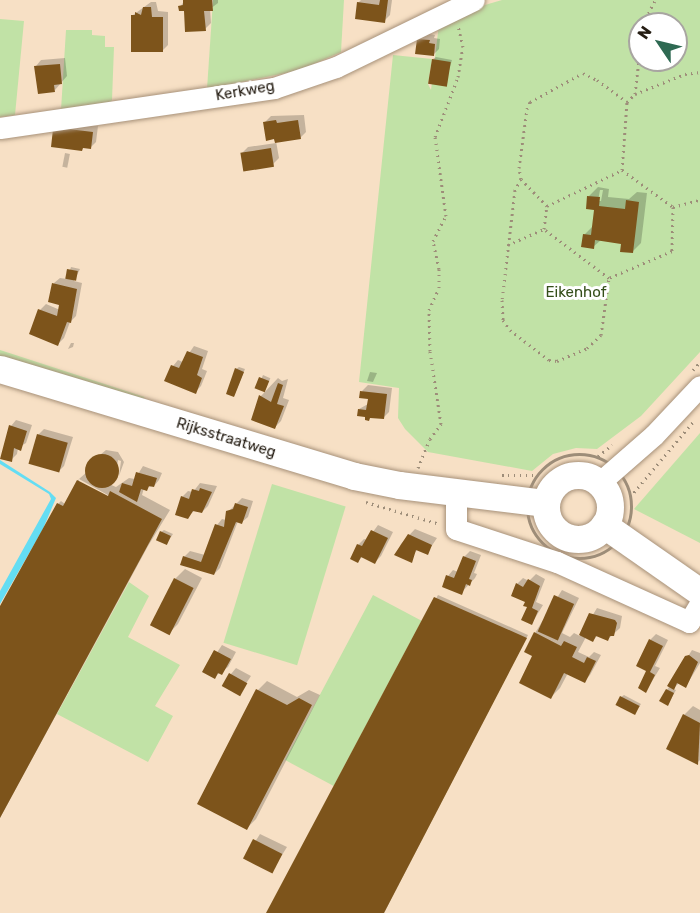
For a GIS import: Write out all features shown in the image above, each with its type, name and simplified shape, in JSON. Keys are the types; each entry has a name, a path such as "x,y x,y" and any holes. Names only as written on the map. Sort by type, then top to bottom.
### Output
{"main road":[{"name":"Rijksstraatweg","path":"0,369 338,472 399,485 536,502"},
{"path":"613,531 607,475 566,477 536,502 554,529 566,537 580,539 613,531 700,592"}],"street":[{"name":"Kerkweg","path":"0,128 274,87 336,66 474,0"},
{"path":"607,475 654,435 700,386"},
{"path":"456,493 456,529 557,562 689,622 700,604"}],"path":[{"path":"416,472 430,439 441,424 430,351 429,310 439,288 439,269 433,241 446,216 435,137 459,77 462,56 454,10"},
{"path":"635,94 638,72"},
{"path":"622,170 627,102 635,94 685,74 700,72"},
{"path":"547,206 521,179 519,168 527,110 536,97 583,73 597,80 627,102"},
{"path":"547,206 622,170"},
{"path":"622,170 673,207"},
{"path":"521,179 515,190 508,245 503,320 510,330 549,360 557,361 596,342 601,334 609,278"},
{"path":"673,207 700,200"},
{"path":"544,230 547,206"},
{"path":"609,278 672,251 673,207"},
{"path":"508,245 544,230"},
{"path":"544,230 609,278"},
{"path":"630,497 700,415"},
{"path":"581,453 598,456 607,475 625,481 630,497 630,515 613,531 609,549 593,556 576,558 560,555 545,546 534,533 527,518 536,502 536,475 548,463 564,455 581,453"}],"green space":[{"path":"213,0 344,0 341,52 300,70 207,89"},
{"name":"Eikenhof","path":"502,0 700,0 700,352 641,416 597,449 576,448 553,454 532,471 428,452 405,429 398,418 399,388 359,382 393,55 432,59 428,84 431,90 439,24 478,7"},
{"path":"0,19 24,21 15,115 0,117"},
{"path":"66,30 92,30 92,35 105,36 105,47 114,47 110,104 61,110"},
{"path":"0,350 145,397 142,404 0,357"},
{"path":"700,433 700,543 634,509"},
{"path":"272,484 346,507 297,665 223,643"},
{"path":"129,582 149,596 128,637 180,665 155,706 173,716 148,762 57,714"},
{"path":"373,595 422,621 334,786 285,760"}],"water":[{"path":"0,460 56,498 43,529 0,604 0,591 51,499 49,494 0,464"}],"building":[{"path":"183,0 212,0 213,11 204,11 206,31 185,32 184,11 179,11 178,6 183,5"},
{"path":"380,0 388,0 385,23 355,19 357,2 379,5"},
{"path":"143,7 151,7 152,17 163,17 163,52 131,52 131,15 135,15 135,12 141,15"},
{"path":"417,39 430,40 429,43 435,44 434,56 415,54"},
{"path":"432,59 451,62 447,87 428,84"},
{"path":"60,64 62,84 54,85 55,92 38,94 34,66"},
{"path":"276,120 277,123 298,120 301,139 275,143 274,139 266,141 263,122"},
{"path":"60,128 93,132 91,149 83,148 82,151 51,147 53,129 60,130"},
{"path":"271,148 274,167 243,172 240,153"},
{"path":"587,196 600,197 599,206 625,209 626,200 639,202 633,253 620,252 621,244 595,240 594,249 581,247 583,234 591,235 594,210 586,209"},
{"path":"67,269 78,271 76,281 65,279"},
{"path":"52,283 77,289 71,323 67,322 58,346 29,334 38,309 57,316 59,305 48,302"},
{"path":"187,351 203,357 197,375 202,378 196,394 164,381 171,365 179,368"},
{"path":"235,368 244,372 234,397 226,394"},
{"path":"259,377 269,381 265,392 255,388"},
{"path":"278,383 283,385 277,404 284,406 275,429 251,420 259,395 271,402"},
{"path":"360,391 387,394 384,419 370,418 369,421 365,420 365,417 357,416 358,409 366,410 368,399 359,398"},
{"path":"9,425 27,431 21,451 14,448 12,462 0,459"},
{"path":"37,434 68,443 59,473 28,464"},
{"path":"102,454 114,459 119,471 114,483 102,488 90,483 85,471 90,459"},
{"path":"136,472 157,478 154,487 149,486 147,491 141,489 137,502 119,492 122,483 132,486"},
{"path":"77,480 108,496 110,491 162,519 0,818 0,606 57,503 63,506"},
{"path":"200,488 212,492 202,513 193,511 188,519 175,515 181,496 189,499 192,489 199,491"},
{"path":"235,503 248,507 242,524 236,522 214,575 180,565 183,556 201,562 215,524 224,527 226,511 233,509"},
{"path":"371,530 388,538 375,564 361,557 358,563 350,559 357,544 362,546"},
{"path":"160,531 171,536 167,545 156,540"},
{"path":"408,534 432,545 428,555 416,550 412,563 394,555"},
{"path":"463,556 476,561 469,579 472,580 470,586 466,584 462,595 442,587 446,575 454,578"},
{"path":"174,578 194,588 170,635 150,625"},
{"path":"528,579 540,586 532,608 538,611 532,625 521,620 527,607 523,606 525,602 511,596 516,583 523,587"},
{"path":"554,595 574,604 558,640 538,632"},
{"path":"434,597 527,638 384,913 266,913"},
{"path":"589,613 615,620 617,623 614,636 610,636 608,641 596,636 593,642 579,635"},
{"path":"534,632 561,646 564,641 577,647 572,657 584,663 587,657 596,661 585,683 564,673 551,699 519,683 532,656 524,652"},
{"path":"649,639 663,646 650,672 655,675 646,693 638,688 646,671 636,666"},
{"path":"214,650 231,659 222,675 218,673 215,679 202,672"},
{"path":"689,655 698,662 686,688 677,683 674,690 667,686 685,656"},
{"path":"229,673 247,683 240,696 222,686"},
{"path":"256,689 287,705 299,698 312,705 247,830 197,804"},
{"path":"666,689 674,693 668,706 659,701"},
{"path":"620,696 640,706 635,715 615,705"},
{"path":"683,714 700,723 698,765 666,749"},
{"path":"253,839 282,854 272,874 243,859"}]}
